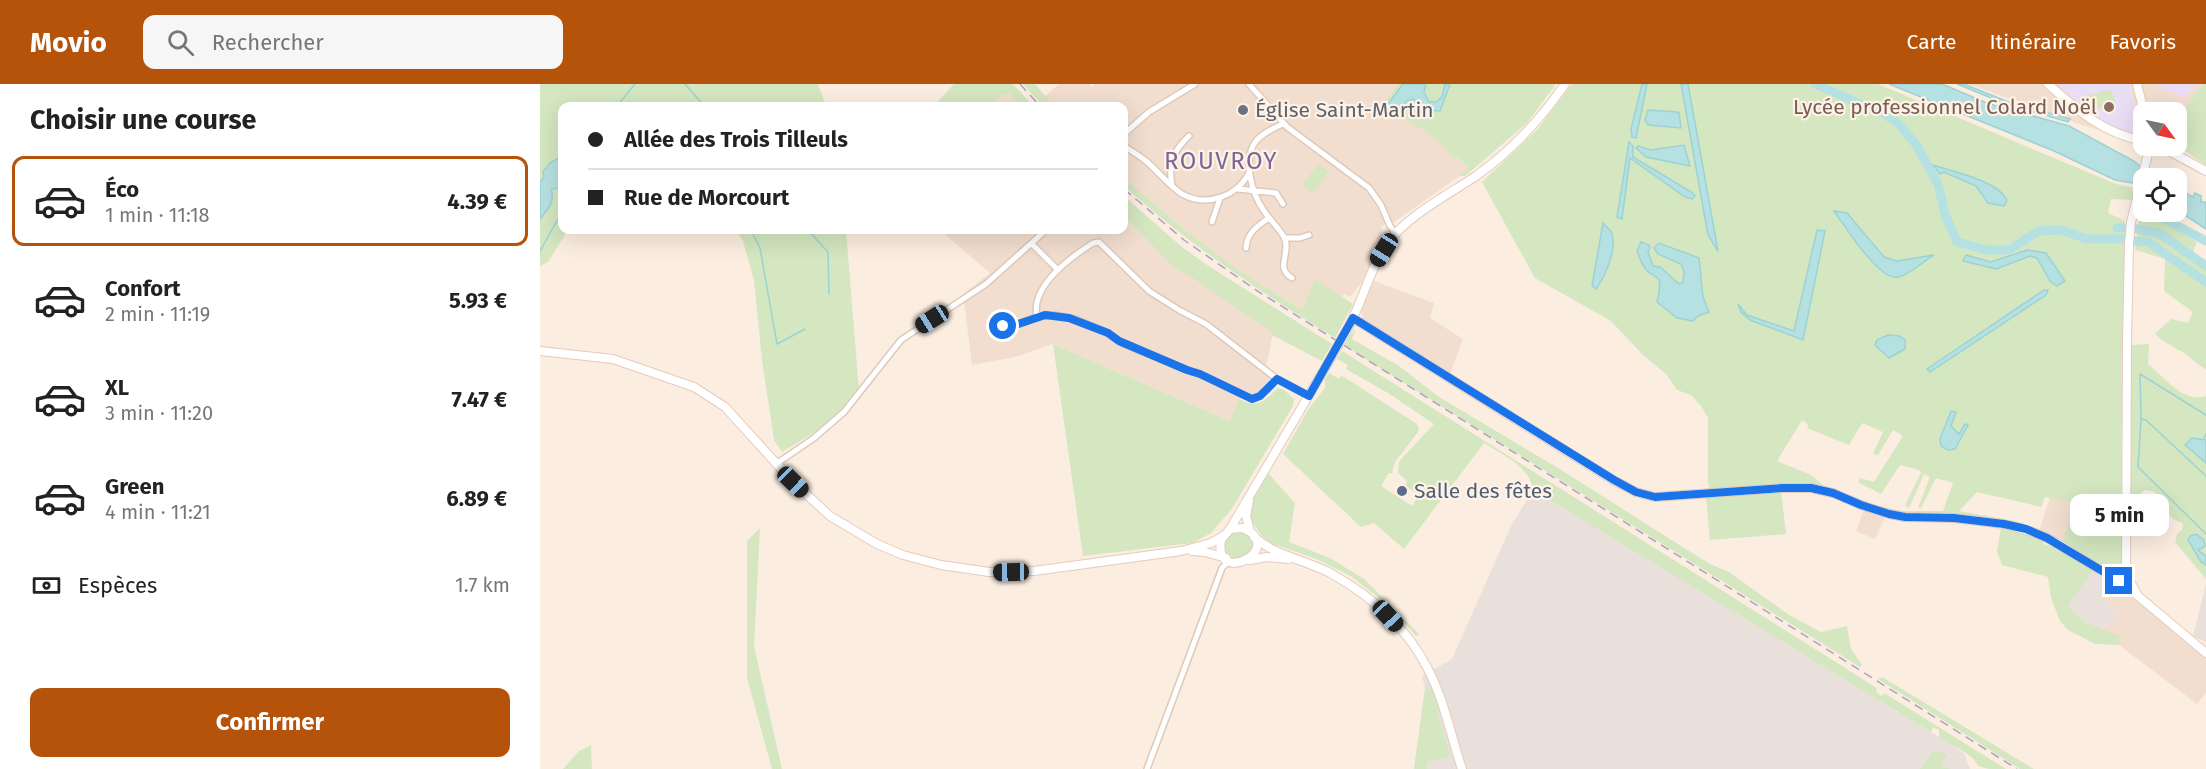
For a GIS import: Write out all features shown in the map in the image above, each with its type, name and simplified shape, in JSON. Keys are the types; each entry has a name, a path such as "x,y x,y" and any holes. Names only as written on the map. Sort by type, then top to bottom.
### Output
{"street":[{"path":"1128,131 1156,107 1195,84"},
{"path":"1249,84 1283,124 1369,188 1396,234"},
{"path":"540,351 613,359 694,387 725,407 793,482 823,509 856,532 903,555 941,565 989,572 1011,572 1181,551 1211,543 1230,529 1343,338 1375,264 1396,234 1425,209 1478,174 1522,136 1538,120 1564,84"},
{"path":"2048,84 2089,120 2124,137 2133,139"},
{"path":"2137,85 2141,102"},
{"path":"1283,124 1255,143 1250,171 1255,192 1269,218 1285,238 1286,250 1283,267 1285,273 1292,279"},
{"path":"1172,186 1170,168 1173,154 1189,136"},
{"path":"1128,149 1147,162 1172,186 1192,198 1220,198 1238,189 1250,171"},
{"path":"2125,581 2130,231 2148,156"},
{"path":"2178,156 2206,171"},
{"path":"1238,189 1276,193 1283,204"},
{"path":"1212,222 1220,198"},
{"path":"1246,248 1251,232 1269,218"},
{"path":"776,464 814,438 844,412 901,340 986,284 1042,234"},
{"path":"1285,238 1309,236"},
{"path":"1032,243 1057,269"},
{"path":"1037,317 1035,304 1057,269 1093,243 1102,243 1149,291 1206,324 1277,379 1309,396"},
{"path":"1000,324 1009,327 1037,317 1054,315 1075,319 1108,333 1122,343 1200,374 1252,399 1260,396 1277,379"},
{"path":"1353,318 1604,475 1636,492 1663,497 1789,487 1823,489 1889,514 1986,521 2026,529 2057,543 2114,579 2125,581 2138,596 2206,653"},
{"path":"1248,560 1254,555 1256,548 1246,523 1247,507 1256,486"},
{"path":"1230,529 1240,527 1270,549 1314,566 1360,592 1388,616 1409,639 1435,684 1462,769"},
{"path":"1223,536 1220,548 1227,559"},
{"path":"1181,551 1205,552 1241,563 1273,557 1314,566"},
{"path":"1147,769 1227,559"}],"shaded area":[{"path":"1059,84 1089,84 1092,87 1095,84 1398,84 1383,104 1439,140 1455,159 1458,157 1470,169 1394,222 1382,226 1380,242 1362,282 1350,297 1344,294 1342,297 1315,280 1302,310 1237,269 1184,229 1128,181 1128,102 1050,102 1044,97"},
{"path":"1969,84 2206,84 2206,165 2187,152 2187,102 2133,102 2133,141"},
{"name":"Lycée professionnel Colard Noël","path":"2057,84 2133,84 2130,86 2134,102 2133,133 2098,119"},
{"name":"Lycée professionnel Colard Noël","path":"2154,84 2195,84 2185,98"},
{"path":"1010,94 1017,102 995,102 1001,95"},
{"path":"1128,220 1175,269 1191,277 1273,333 1267,363 1263,369 1269,377 1268,381 1256,396 1252,397 1243,391 1229,421 1053,344 1015,357 972,365 963,294 990,273 945,234 1128,234"},
{"path":"1374,281 1434,303 1430,318 1463,339 1450,374 1364,322 1361,311"},
{"path":"1533,490 1964,753 1970,769 1414,769 1425,689 1422,676 1452,659 1511,526"},
{"path":"2050,497 2079,503 2062,541 2039,531"},
{"path":"1864,510 1885,517 1875,539 1856,531"},
{"path":"2093,570 2112,583 2101,599 2120,613 2101,629 2084,622 2068,606"},
{"path":"2112,583 2133,597 2206,659 2206,693 2197,704 2119,645 2120,636 2101,629 2120,613 2101,599"},
{"path":"2206,584 2206,642 2193,636"}],"green space":[{"path":"540,84 818,84 825,102 558,102 558,234 566,234 548,262 540,266"},
{"path":"954,84 1013,84 1029,102 1017,102 1010,94 1001,95 995,102 938,102"},
{"path":"1023,84 1035,84 1051,102 1039,102"},
{"path":"1398,84 1556,84 1527,123 1465,176 1458,176 1469,169 1458,157 1455,160 1438,140 1383,104"},
{"path":"1572,84 1878,84 2116,184 2133,188 2133,200 2111,199 2108,213 2125,221 2122,562 2120,570 2114,575 2062,541 2078,503 2045,497 2041,507 1977,492 1959,511 2024,523 2023,526 1900,513 1876,508 1878,506 1902,511 1943,511 1953,483 1936,478 1921,508 1918,508 1930,477 1924,474 1909,508 1905,505 1921,473 1919,470 1900,465 1881,494 1858,482 1860,478 1874,482 1903,436 1893,430 1878,455 1873,454 1883,432 1862,423 1849,445 1807,428 1808,424 1802,420 1777,461 1811,475 1823,485 1820,487 1803,483 1709,489 1708,418 1701,406 1691,395 1677,390 1667,375 1643,355 1611,321 1535,278 1482,182 1537,130"},
{"path":"2203,84 2206,84 2206,165 2187,152 2187,106"},
{"path":"2111,89 2116,104 2091,111 2086,96"},
{"path":"1318,164 1329,172 1313,193 1302,185"},
{"path":"1128,181 1184,229 1237,269 1302,310 1315,279 1353,304 1335,338 1200,248 1128,190"},
{"path":"1128,200 1182,247 1210,267 1332,344 1322,361 1272,335 1273,333 1191,277 1175,269 1128,220"},
{"path":"2138,222 2162,222 2197,242 2193,252 2206,262 2206,369 2155,334 2171,319 2188,323 2193,312 2164,291 2165,259 2135,250"},
{"path":"739,234 846,234 859,391 828,424 782,452 774,440 762,360 754,280 743,241"},
{"path":"1356,329 1352,339 1399,366 1439,397 1558,468 1708,563 1729,572 1789,615 1821,632 1847,626 1851,649 1862,665 1860,667 1345,346 1348,337"},
{"path":"1053,344 1229,421 1239,399 1252,403 1261,402 1278,388 1294,399 1293,406 1231,510 1211,533 1192,543 1083,556"},
{"path":"2149,344 2148,364 2182,393 2198,397 2206,396 2206,579 2175,542 2183,523 2173,519 2160,497 2156,493 2145,490 2131,501 2131,345"},
{"path":"1342,351 1877,688 1876,692 1882,696 1884,693 2006,769 1989,769 1978,766 1967,754 1939,737 1939,730 1933,727 1931,732 1533,490 1531,482 1521,467 1484,443 1404,549 1374,523 1361,527 1283,454 1308,410 1325,388 1325,379 1329,373 1339,379 1341,376 1344,377 1417,424 1418,432 1395,462 1392,473 1389,473 1381,486 1412,506 1417,498 1415,492 1405,486 1407,481 1398,473 1399,462 1434,424 1388,393 1346,369 1348,365 1337,359"},
{"path":"1268,473 1295,503 1289,542 1330,558 1364,579 1419,634 1416,636 1389,606 1351,576 1314,558 1268,542 1262,536 1252,522 1250,512 1253,498"},
{"path":"1781,491 1786,534 1710,540 1706,498"},
{"path":"2001,527 2023,531 2040,538 2045,545 2055,546 2093,570 2068,606 2084,622 2120,636 2119,645 2095,644 2068,630 2060,621 2051,598 2048,577 2002,565 1997,552"},
{"path":"760,528 754,646 782,769 772,769 747,678 747,541"},
{"path":"1239,530 1249,535 1254,545 1249,555 1239,560 1229,555 1224,545 1229,535"},
{"path":"1882,677 2034,769 2020,769 1878,679"},
{"path":"1432,688 1439,705 1437,709 1450,756 1427,762 1427,769 1414,769 1425,689"},
{"path":"591,745 592,769 563,769 579,751"},
{"path":"1933,750 1947,755 1941,764 1950,769 1920,769"}],"water":[{"path":"1403,84 1426,84 1424,92 1429,102 1436,102 1442,97 1445,84 1450,84 1440,111 1426,110 1413,99 1406,101 1404,112 1388,104"},
{"path":"1642,84 1647,84 1636,138 1632,137 1631,129"},
{"path":"1681,84 1688,84 1718,251 1708,235"},
{"path":"1889,84 1942,84 1987,103 2069,126 2134,161 2142,168 2133,168 2133,183 2115,180 2054,151"},
{"path":"1957,84 1964,84 2006,101 2070,119 2068,122 2006,104"},
{"path":"1648,110 1679,113 1681,128 1648,125 1645,120"},
{"path":"1629,142 1633,146 1633,157 1695,196 1692,199 1685,197 1630,158 1622,219 1617,217"},
{"path":"1684,145 1690,166 1646,157 1636,148 1638,146 1651,150"},
{"path":"558,158 558,187 551,190 552,202 540,219 540,182 544,177 543,172 550,163"},
{"path":"1933,165 1985,182 2002,193 2007,200 2004,206 1988,203 1976,186 1944,172 1940,174"},
{"path":"2195,193 2201,196 2201,202 2206,202 2206,229 2187,217 2187,194 2193,197"},
{"path":"1834,211 1847,213 1884,257 1897,261 1934,255 1902,276 1890,276 1872,262"},
{"path":"1603,223 1611,233 1613,247 1606,270 1596,289 1592,286"},
{"path":"1817,230 1825,231 1803,340 1750,320 1741,312 1738,304 1747,315 1794,331"},
{"path":"1641,242 1649,245 1648,252 1653,266 1660,267 1679,284 1683,282 1684,272 1681,264 1658,254 1654,248 1659,243 1699,258 1703,297 1709,312 1698,316 1693,321 1677,318 1657,302 1659,280 1647,271 1641,262 1637,251"},
{"path":"2027,250 2046,253 2065,281 2057,286 2050,281 2037,258 2030,256 1996,269 1963,261 1966,255 1991,262"},
{"path":"2044,290 2048,290 2046,295 1930,372 1927,369"},
{"path":"1888,335 1899,336 1905,340 1905,349 1889,358 1875,345 1877,340"},
{"path":"1951,411 1956,412 1951,426 1959,434 1965,424 1968,425 1955,449 1948,450 1941,446 1940,439"},
{"path":"2192,438 2206,440 2206,463 2185,445"},
{"path":"2196,534 2204,540 2205,546 2198,550 2206,556 2206,565 2201,562 2188,540 2190,536"}],"waterway":[{"path":"620,102 635,84"},
{"path":"685,84 701,102"},
{"path":"1815,84 1886,115 1899,124 1917,146 1938,184 1945,214 1957,242 1987,250 2009,250 2038,231 2061,230 2087,239 2127,239"},
{"path":"540,251 558,219"},
{"path":"2170,222 2206,241"},
{"path":"2117,228 2123,228"},
{"path":"2133,228 2160,234 2206,266"},
{"path":"753,234 760,248 777,344 805,329"},
{"path":"812,234 828,252 829,294"},
{"path":"2134,241 2148,242 2206,282"},
{"path":"2141,418 2140,374 2206,415"},
{"path":"2206,476 2146,420 2141,419 2138,467 2206,534"},
{"path":"2204,439 2206,434"}],"railway":[{"path":"1020,84 1036,102"},
{"path":"1128,192 1184,240 1256,290 2017,769"}],"place":[{"name":"Lycée professionnel Colard Noël","path":"2109,107"},
{"name":"Église Saint-Martin","path":"1243,110"},
{"name":"Salle des fêtes","path":"1402,491"}],"district":[{"name":"ROUVROY","path":"1221,161"}],"route":[{"path":"1003,326 1009,327 1045,315 1075,319 1108,333 1119,341 1196,372 1252,399 1258,398 1277,379 1309,396 1353,318 1614,480 1644,495 1663,497 1796,487 1823,489 1889,514 1905,517 1986,521 2026,529 2057,543 2119,581"}]}
